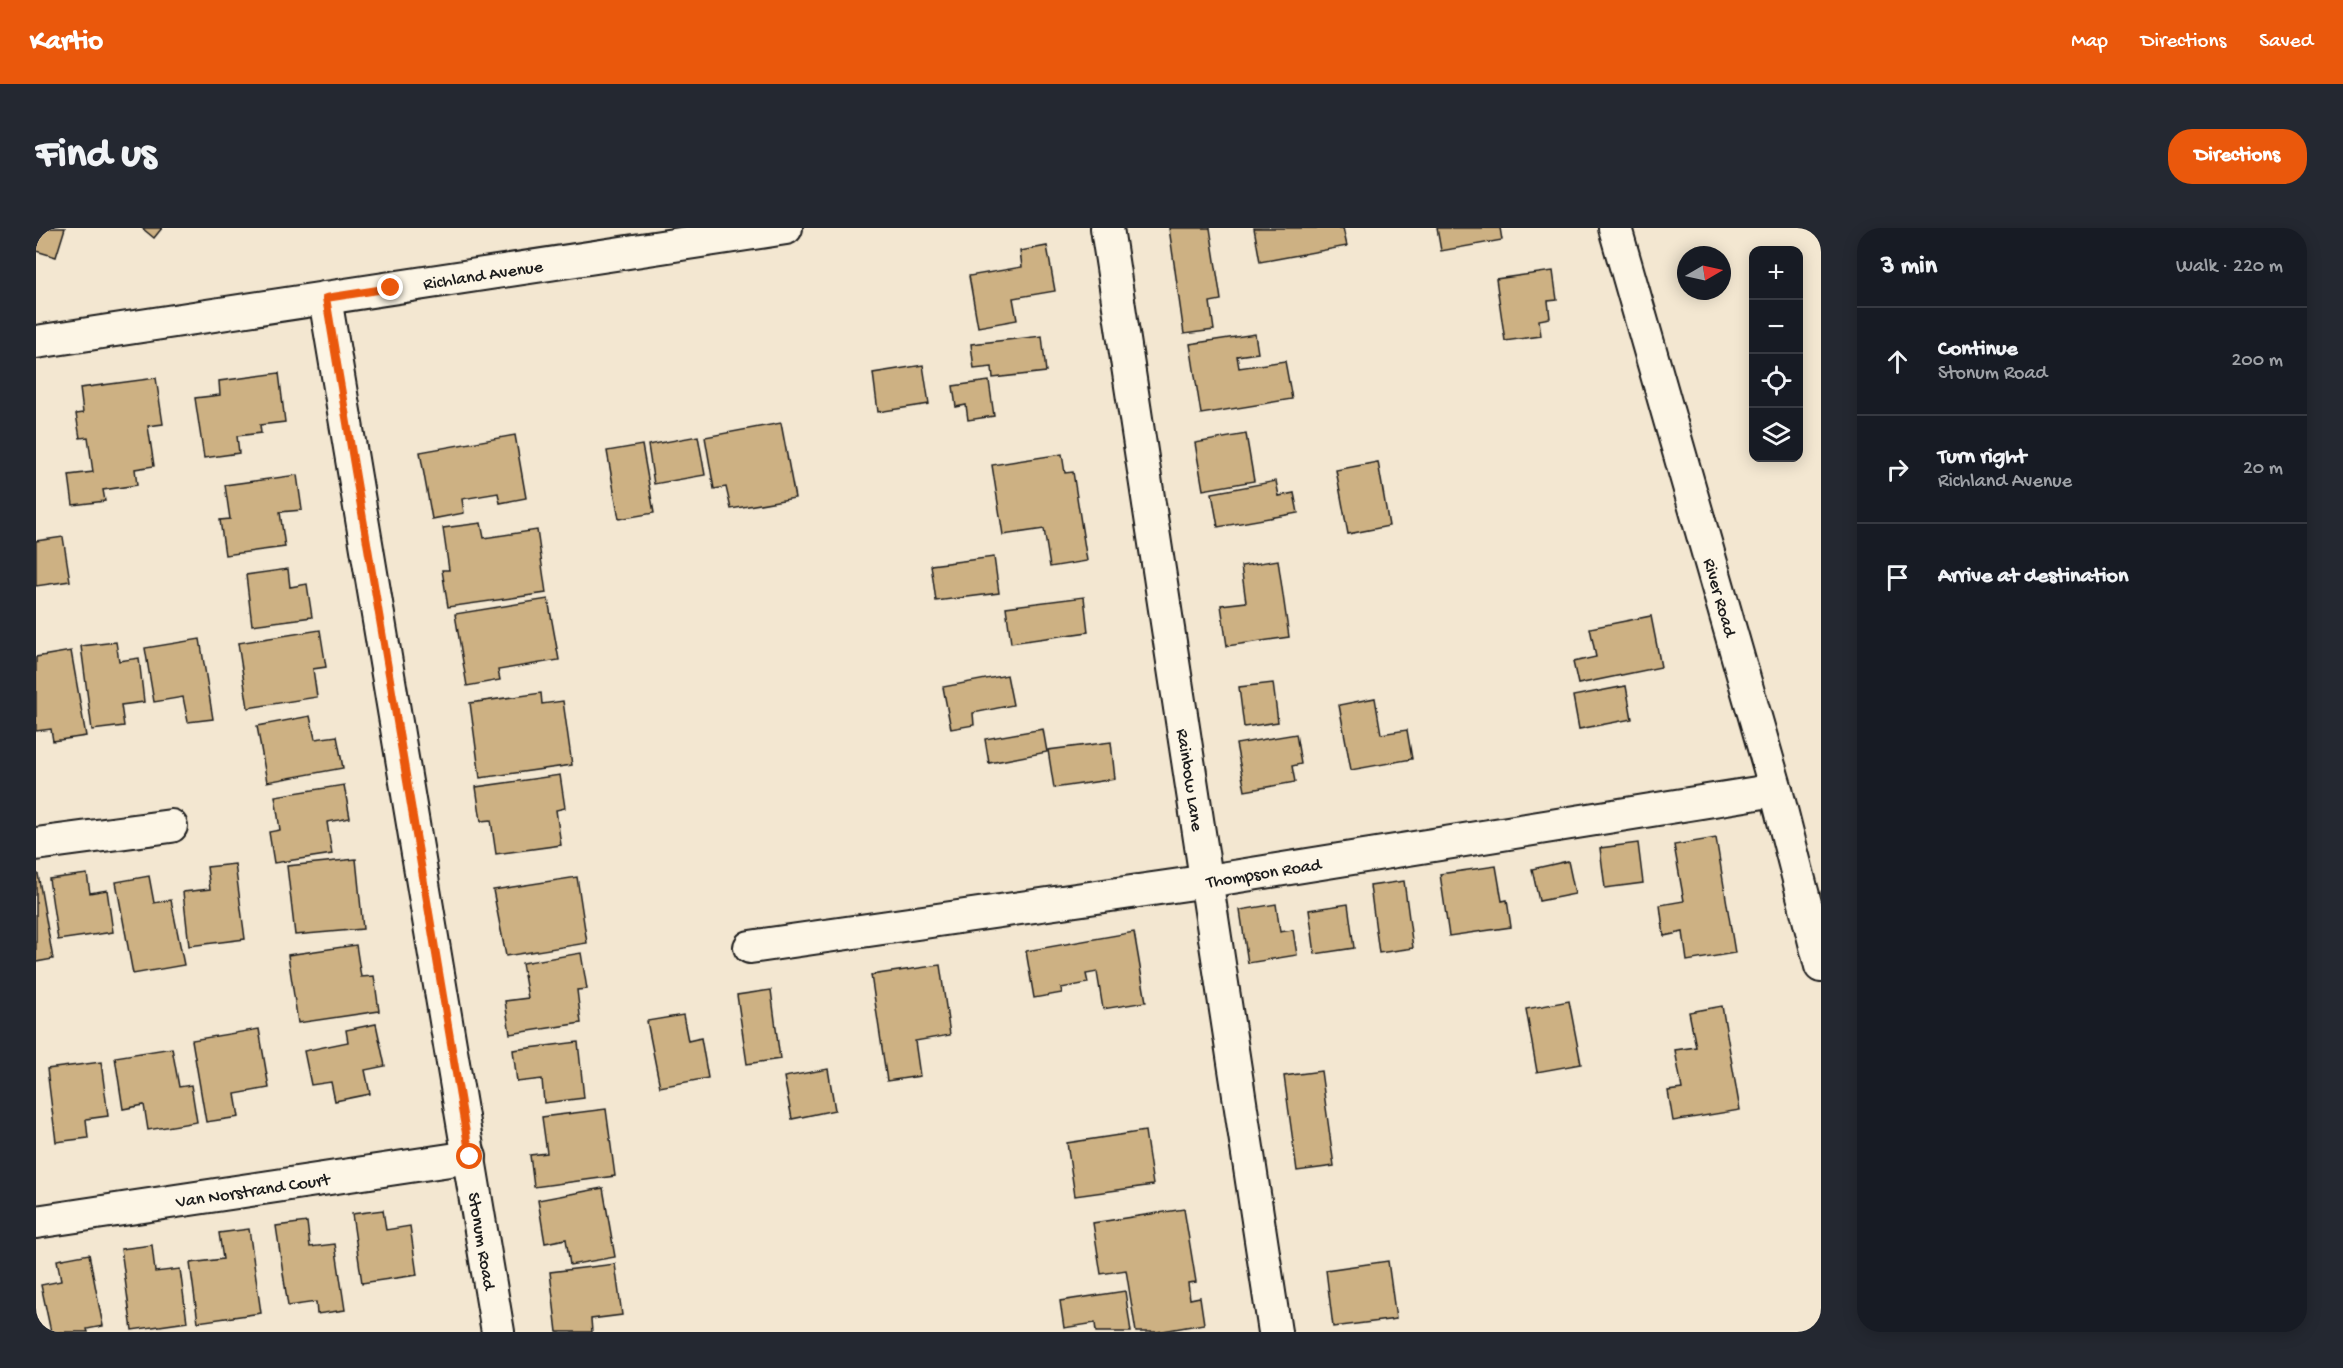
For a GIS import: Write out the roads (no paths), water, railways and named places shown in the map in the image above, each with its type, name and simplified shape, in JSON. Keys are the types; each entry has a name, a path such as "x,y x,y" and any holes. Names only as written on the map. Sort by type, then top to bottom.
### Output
{"street":[{"name":"Richland Avenue","path":"36,342 733,232 786,228"},
{"name":"Rainbow Lane","path":"1107,228 1275,1332"},
{"name":"River Road","path":"1615,228 1776,790 1821,966"},
{"name":"Stonum Road","path":"326,298 498,1332"},
{"name":"Thompson Road","path":"750,947 1208,881 1776,790"},
{"path":"36,844 171,826"},
{"name":"Van Norstrand Court","path":"36,1222 470,1157"}]}
